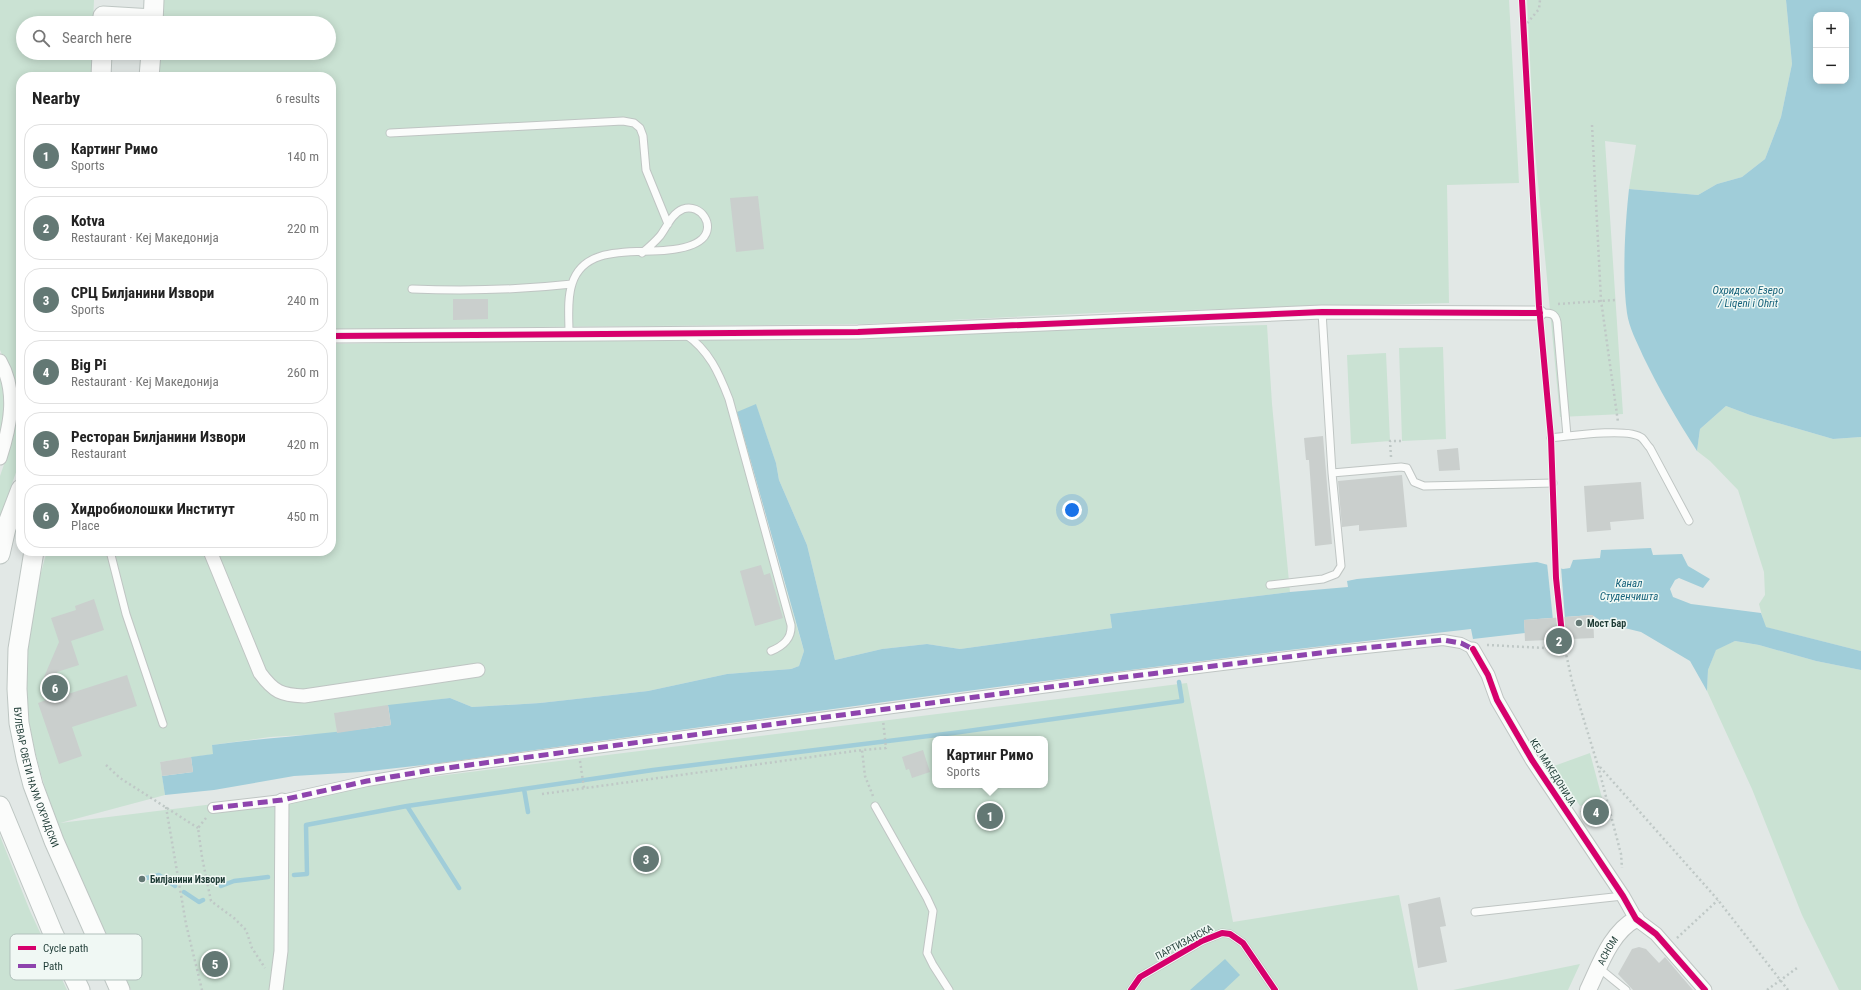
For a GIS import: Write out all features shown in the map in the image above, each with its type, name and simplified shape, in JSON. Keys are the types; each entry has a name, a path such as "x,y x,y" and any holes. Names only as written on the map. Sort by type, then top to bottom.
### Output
{"main road":[{"path":"153,16 154,0"},
{"path":"103,13 122,16"},
{"path":"101,72 102,60"},
{"path":"150,72 151,60"},
{"path":"0,554 6,528 16,502"},
{"name":"БУЛЕВАР СВЕТИ НАУМ ОХРИДСКИ","path":"33,556 18,649 19,723 33,785 54,841 95,934"},
{"path":"0,806 53,934"},
{"path":"75,980 80,990"},
{"name":"БУЛЕВАР СВЕТИ НАУМ ОХРИДСКИ","path":"116,980 120,990"}],"street":[{"path":"336,336 682,332 858,332 1322,312 1540,309"},
{"path":"0,361 7,380 11,404 10,418 0,458"},
{"path":"212,556 260,673 278,692 288,696 304,696 478,670"},
{"path":"213,808 282,800 367,781 432,770 1117,678 1344,650 1443,640 1467,646"},
{"name":"КЕЈ МАКЕДОНИЈА","path":"1467,646 1488,675 1497,700 1532,760 1623,896 1636,919 1647,926 1705,990"},
{"path":"276,989 281,951 282,800"},
{"name":"АСНОМ","path":"1588,990 1618,934 1628,923 1636,919"}],"lane":[{"path":"390,133 623,120 634,123 640,128 643,136 646,170 668,224"},
{"path":"569,333 570,294 572,284 584,263 598,256 613,253 642,253 672,250 696,243 703,238 707,225 706,218 702,212 694,208 684,209 676,213 652,245 642,253"},
{"path":"412,289 485,290 572,284"},
{"path":"1540,309 1556,316 1567,436"},
{"path":"1270,585 1323,579 1336,574 1340,570 1342,560 1332,473 1322,312"},
{"path":"682,332 696,342 705,351 723,381 729,399 791,625 786,642 771,651"},
{"path":"1551,438 1618,433 1631,434 1641,438 1689,521"},
{"path":"1332,473 1404,467 1409,471 1414,482 1424,486 1553,483"},
{"path":"111,556 126,614 163,724"},
{"path":"874,806 927,898 933,912 927,953 949,990"},
{"path":"1476,912 1623,896"},
{"name":"ПАРТИЗАНСКА","path":"1131,990 1140,977 1202,941 1222,933 1230,934 1243,943 1275,990"},
{"path":"1599,968 1626,990"}],"path":[{"path":"1525,34 1524,23 1539,9 1540,0"},
{"path":"1592,125 1601,300 1618,420 1618,433"},
{"path":"1540,309 1601,300 1615,300"},
{"path":"1391,467 1390,441 1402,441"},
{"path":"1555,549 1562,634 1572,681 1598,766 1621,854 1623,896"},
{"path":"1467,646 1565,649"},
{"path":"542,794 886,748 884,733"},
{"path":"862,750 865,776 873,793 874,806"},
{"path":"106,764 120,778 198,828"},
{"path":"1598,766 1718,900 1788,990"},
{"path":"582,774 584,788"},
{"path":"166,807 186,924 202,990"},
{"path":"213,808 198,828 211,901 234,918 246,930 252,948 276,989"},
{"path":"1667,947 1718,900"},
{"path":"1768,990 1797,968"}],"green space":[{"path":"0,0 94,0 93,16 16,16 16,60 92,60 91,72 16,72 16,400 14,382 0,350"},
{"path":"163,0 1509,0 1519,183 1447,185 1449,303 1118,312 864,324 336,329 336,72 158,72 159,60 336,60 336,16 162,16"},
{"path":"1527,0 1786,0 1792,64 1781,117 1765,159 1742,177 1717,184 1698,195 1629,189 1636,145 1605,141 1623,414 1560,417 1534,140"},
{"path":"1267,325 1272,404 1290,592 1110,614 1112,628 960,649 927,644 882,649 835,660 807,545 779,480 776,463 756,405 750,465 804,651 799,666 791,669 727,674 648,691 540,703 472,707 450,698 335,713 337,733 270,737 212,745 214,754 160,762 165,795 60,823 1187,683 1233,922 1399,895 1418,990 131,990 126,980 142,980 142,934 105,934 72,862 47,795 26,706 24,677 27,640 46,556 336,556 336,344 704,338"},
{"path":"1443,347 1446,439 1402,441 1399,348"},
{"path":"1386,353 1390,441 1351,444 1347,355"},
{"path":"0,378 4,394 4,402 0,440"},
{"path":"1726,406 1750,415 1833,439 1861,437 1861,651 1765,627 1759,604 1765,595 1764,572 1738,490 1710,461 1697,451 1700,429"},
{"path":"16,415 16,472 0,518 0,476 12,441"},
{"path":"1735,641 1759,645 1816,661 1861,670 1861,990 1839,990 1802,915 1752,789 1707,691 1708,670 1716,649"},
{"path":"1590,753 1602,798 1580,806 1554,766"},
{"path":"0,836 41,934 10,934 10,980 62,980 67,990 0,990"},
{"path":"1580,964 1568,990 1453,990"}],"water":[{"name":"Охридско Езеро / Liqeni i Ohrit","path":"1786,0 1861,0 1861,437 1833,439 1750,415 1726,406 1700,429 1697,451 1655,380 1631,330 1628,319 1625,299 1624,267 1629,189 1698,195 1717,184 1742,177 1765,159 1781,117 1792,64"},
{"name":"Канал Студенчишта","path":"756,404 776,463 779,480 807,545 835,660 882,649 927,644 960,649 1112,628 1110,614 1290,592 1348,587 1347,581 1357,579 1537,562 1563,569 1570,568 1573,560 1600,558 1601,550 1651,548 1653,555 1682,554 1688,566 1710,579 1703,588 1679,578 1675,580 1670,589 1673,597 1691,604 1761,613 1766,627 1861,651 1861,670 1816,661 1759,645 1735,641 1716,650 1708,670 1707,691 1690,661 1641,632 1604,623 1592,615 1524,620 1525,633 1473,639 1471,629 1213,659 441,763 361,772 294,776 214,790 165,795 162,776 193,772 191,757 213,754 212,745 391,725 388,705 450,698 472,707 540,703 648,691 727,674 791,669 799,666 804,651 737,412"},
{"path":"1225,959 1240,975 1224,990 1190,990"}],"pier":[{"path":"1547,563 1561,567 1565,619 1553,620"}],"building":[{"path":"758,196 764,249 736,252 730,198"},
{"path":"453,299 488,299 488,319 453,320"},
{"path":"1323,436 1332,544 1315,546 1309,460 1306,460 1304,438"},
{"path":"1458,448 1460,470 1439,471 1437,450"},
{"path":"1402,475 1407,527 1359,531 1359,525 1342,527 1338,481"},
{"path":"1641,482 1644,519 1610,522 1611,530 1587,532 1584,486"},
{"path":"761,565 764,575 770,573 783,618 755,626 740,571"},
{"path":"94,599 104,630 71,641 79,665 57,672 65,695 127,675 137,706 72,727 82,756 59,764 38,703 51,698 44,677 59,642 51,618 76,610 75,606"},
{"path":"1593,615 1594,638 1525,641 1524,620"},
{"path":"388,705 391,725 337,733 334,713"},
{"path":"923,750 930,772 912,778 909,769 906,770 902,757"},
{"path":"191,757 193,772 162,776 160,762"},
{"path":"1593,805 1600,820 1588,825 1580,811"},
{"path":"1440,897 1446,926 1440,927 1447,962 1418,968 1408,904"},
{"path":"1639,947 1646,949 1659,963 1665,957 1693,990 1633,990 1618,974 1632,949"}],"waterway":[{"path":"294,875 307,874 306,825 407,806 653,770 953,733 1182,701 1179,682"},
{"path":"524,789 528,812"},
{"path":"407,806 459,888"},
{"path":"142,879 159,875 175,886"},
{"path":"221,886 234,881 268,877"},
{"path":"184,892 199,902 203,900"}],"marked path":[{"path":"213,808 282,800 367,781 432,770 1117,678 1336,651 1443,640 1461,643 1473,649"}],"cycle path":[{"path":"1522,0 1539,306 1551,438 1556,578 1562,634"},
{"path":"336,336 858,332 1322,312 1540,313"},
{"path":"1473,649 1488,675 1497,700 1532,760 1623,896 1636,919 1656,934 1705,990"},
{"path":"1131,990 1140,977 1202,941 1222,933 1230,934 1243,943 1275,990"}],"place":[{"name":"Мост Бар","path":"1579,623"},
{"name":"Kotva","path":"1559,641"},
{"name":"Хидробиолошки Институт","path":"55,688"},
{"name":"Big Pi","path":"1596,812"},
{"name":"Картинг Римо","path":"990,816"},
{"name":"СРЦ Билјанини Извори","path":"646,859"},
{"name":"Билјанини Извори","path":"142,879"},
{"name":"Ресторан Билјанини Извори","path":"215,964"}]}
